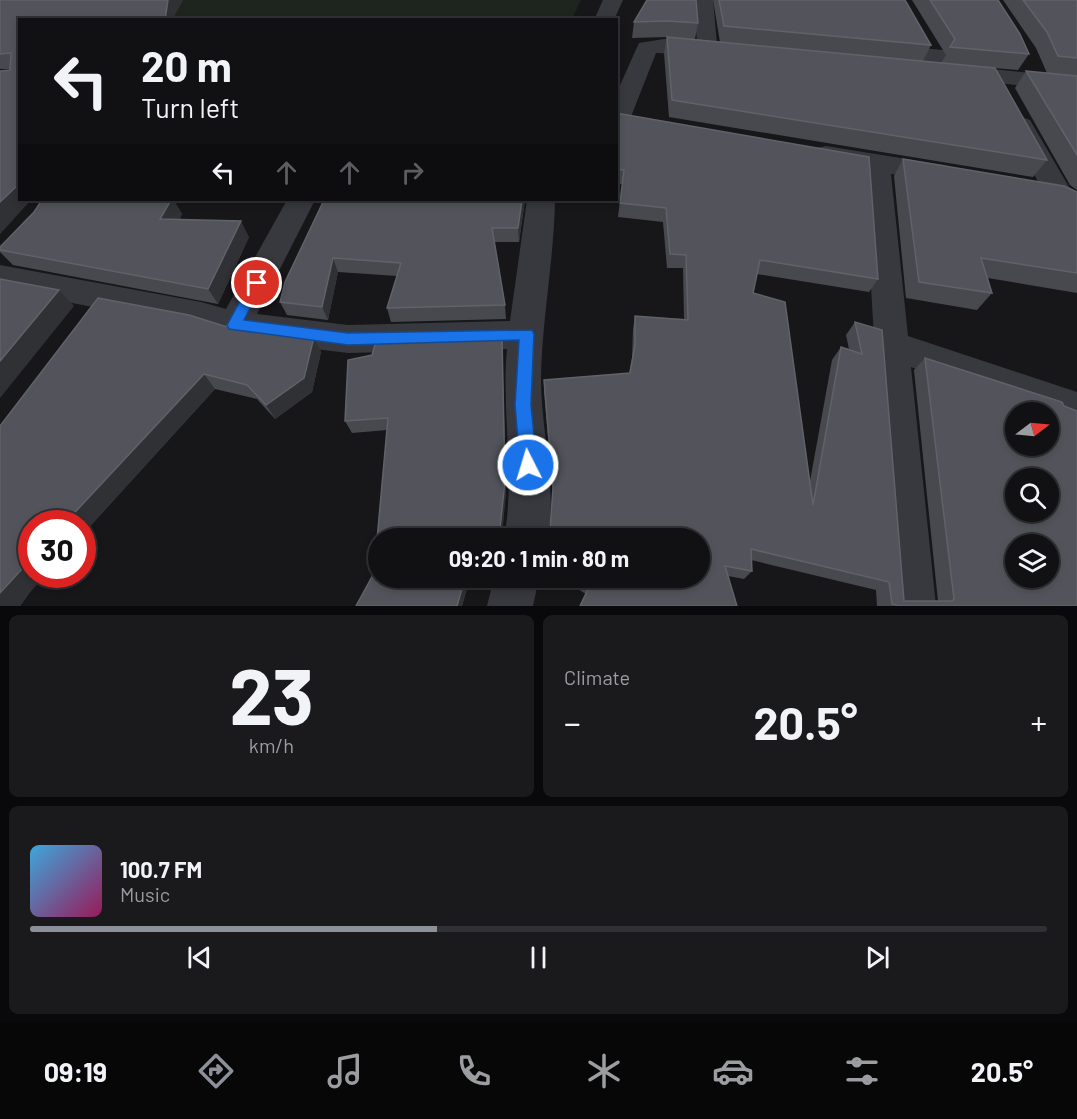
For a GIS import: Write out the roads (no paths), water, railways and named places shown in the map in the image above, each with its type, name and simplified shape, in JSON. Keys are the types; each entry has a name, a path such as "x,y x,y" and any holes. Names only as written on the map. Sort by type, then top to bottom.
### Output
{"street":[{"path":"605,18 613,0"},
{"path":"703,0 707,43"},
{"path":"625,120 647,48 707,43 730,45"},
{"path":"1030,68 994,76 864,57 927,46 1030,68 1077,85"},
{"path":"994,76 1068,199"},
{"path":"806,151 968,178"},
{"path":"877,163 913,606"},
{"path":"1024,187 1068,199"},
{"path":"234,325 300,201"},
{"path":"527,528 530,484 523,405 527,334 541,201"},
{"path":"3,260 92,310 201,315 234,325 348,339 527,334"},
{"path":"891,345 1077,409"},
{"path":"510,606 514,588"}]}
